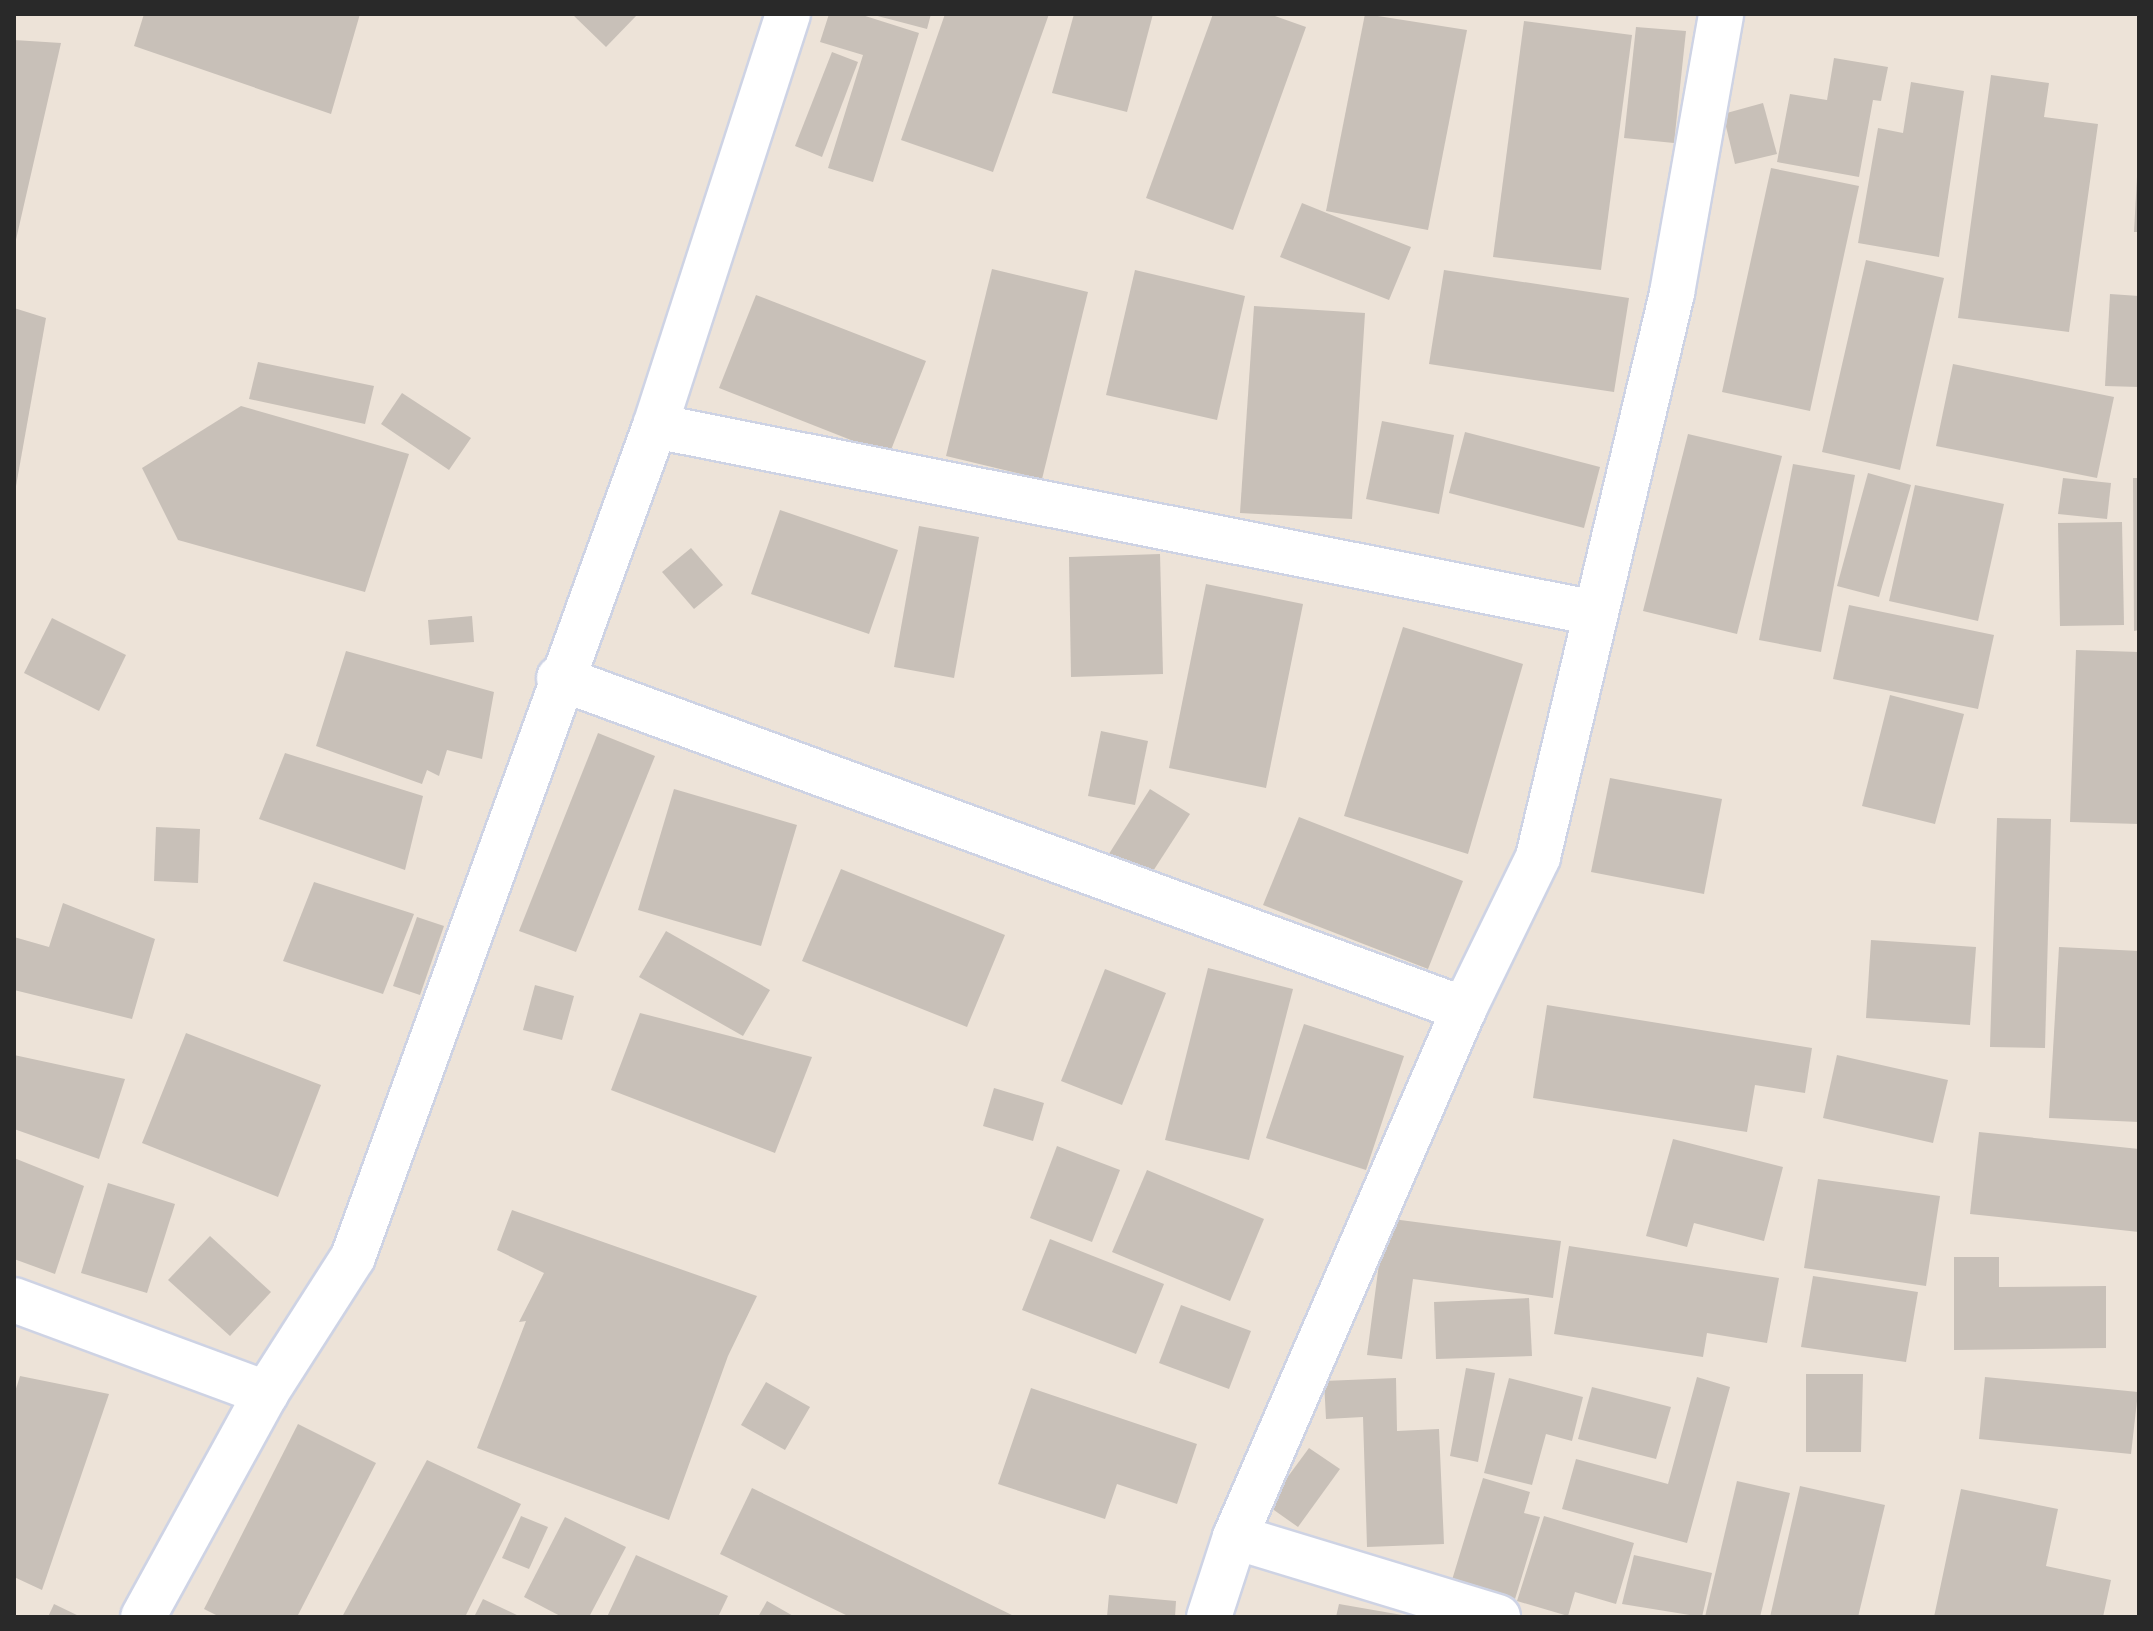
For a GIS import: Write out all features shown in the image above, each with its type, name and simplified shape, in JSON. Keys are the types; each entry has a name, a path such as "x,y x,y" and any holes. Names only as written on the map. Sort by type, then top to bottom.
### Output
{"street":[{"path":"143,1617 266,1393 353,1257 559,678 655,426 788,14"},
{"path":"1209,1617 1235,1537 1464,1009 1538,857 1672,293 1721,14"},
{"path":"655,426 1595,613"},
{"path":"559,678 1464,1009"},
{"path":"14,1300 266,1393"},
{"path":"1235,1537 1498,1617"}],"building":[{"path":"144,14 360,14 331,114 134,46"},
{"path":"572,14 636,14 637,15 606,47"},
{"path":"829,14 859,14 919,33 873,182 828,168 863,55 820,42"},
{"path":"870,14 931,14 927,29"},
{"path":"945,14 1049,14 993,172 901,140"},
{"path":"1074,14 1153,14 1127,112 1052,93"},
{"path":"1213,14 1269,14 1306,27 1233,230 1146,198"},
{"path":"1365,14 1467,30 1428,230 1326,211"},
{"path":"1524,21 1632,35 1601,270 1493,257"},
{"path":"1636,27 1686,31 1674,143 1624,138"},
{"path":"14,40 61,43 15,244 14,244"},
{"path":"832,52 858,62 822,157 795,146"},
{"path":"1834,58 1888,67 1881,101 1873,100 1859,177 1777,162 1790,94 1827,100"},
{"path":"1991,75 2049,83 2044,117 2098,124 2069,332 1958,318"},
{"path":"1911,82 1964,91 1939,257 1858,243 1878,128 1903,133"},
{"path":"1763,103 1777,154 1735,164 1723,114"},
{"path":"1771,168 1859,186 1810,411 1722,392"},
{"path":"2137,177 2139,232 2134,232"},
{"path":"1302,203 1411,247 1389,300 1280,257"},
{"path":"1866,260 1944,278 1900,470 1822,452"},
{"path":"992,269 1088,292 1042,479 946,456"},
{"path":"1135,270 1245,296 1217,420 1106,395"},
{"path":"1444,270 1629,298 1614,392 1429,364"},
{"path":"2110,294 2139,296 2139,387 2105,386"},
{"path":"756,295 926,361 889,455 719,388"},
{"path":"1254,306 1365,313 1352,519 1240,513"},
{"path":"14,308 46,318 16,486 14,486"},
{"path":"258,362 374,386 365,424 249,399"},
{"path":"1953,364 2114,397 2097,478 1936,446"},
{"path":"402,393 471,438 449,470 381,424"},
{"path":"241,406 409,454 365,592 178,540 142,468"},
{"path":"1382,421 1454,435 1439,514 1366,499"},
{"path":"1465,432 1600,467 1584,528 1449,493"},
{"path":"1688,434 1782,456 1737,634 1643,611"},
{"path":"1793,464 1855,475 1821,652 1759,640"},
{"path":"1868,473 1911,485 1879,597 1837,586"},
{"path":"2063,478 2111,483 2107,519 2058,514"},
{"path":"2133,478 2139,478 2139,630 2134,631"},
{"path":"1915,485 2004,504 1978,621 1889,601"},
{"path":"780,510 898,550 869,634 751,594"},
{"path":"2122,522 2124,625 2060,626 2058,523"},
{"path":"919,526 979,537 954,678 894,667"},
{"path":"691,548 723,585 694,609 662,572"},
{"path":"1160,554 1163,674 1071,677 1069,557"},
{"path":"1206,584 1303,604 1266,788 1169,768"},
{"path":"1849,605 1994,635 1978,709 1833,679"},
{"path":"472,616 474,642 430,645 428,620"},
{"path":"52,618 126,655 99,711 24,673"},
{"path":"1403,627 1523,664 1468,854 1344,816"},
{"path":"2076,650 2139,652 2139,824 2070,822"},
{"path":"346,651 494,692 482,759 447,750 439,776 427,770 422,784 316,746"},
{"path":"1890,695 1964,714 1935,824 1862,806"},
{"path":"1101,731 1148,741 1135,805 1088,796"},
{"path":"598,733 655,756 576,952 519,931"},
{"path":"285,753 423,796 405,870 259,819"},
{"path":"1610,778 1722,799 1704,894 1591,872"},
{"path":"674,789 797,825 761,946 638,910"},
{"path":"1150,789 1190,814 1146,882 1107,857"},
{"path":"1299,817 1463,881 1428,969 1263,905"},
{"path":"1997,818 2051,819 2045,1048 1990,1047"},
{"path":"156,827 200,829 198,883 154,881"},
{"path":"841,869 1005,935 967,1027 802,961"},
{"path":"314,882 414,914 383,994 283,961"},
{"path":"63,903 155,939 132,1019 14,990 14,937 49,947"},
{"path":"417,917 444,926 420,995 393,986"},
{"path":"666,931 770,990 743,1036 639,977"},
{"path":"1871,940 1976,947 1970,1025 1866,1018"},
{"path":"2059,947 2139,951 2139,1122 2049,1118"},
{"path":"1208,968 1293,989 1249,1160 1165,1140"},
{"path":"1105,969 1166,993 1122,1105 1061,1081"},
{"path":"535,985 574,996 562,1040 523,1030"},
{"path":"1547,1005 1812,1048 1805,1093 1755,1085 1747,1132 1533,1098"},
{"path":"640,1013 812,1057 775,1153 611,1090"},
{"path":"1304,1024 1404,1056 1366,1170 1266,1138"},
{"path":"186,1033 321,1085 278,1197 142,1143"},
{"path":"14,1055 125,1079 99,1159 14,1129"},
{"path":"1837,1055 1948,1080 1933,1143 1823,1118"},
{"path":"994,1088 1044,1103 1033,1141 983,1126"},
{"path":"1979,1132 2139,1149 2139,1232 1970,1214"},
{"path":"1673,1139 1783,1167 1764,1241 1694,1223 1687,1247 1646,1236"},
{"path":"1057,1146 1120,1170 1092,1242 1030,1218"},
{"path":"14,1158 84,1186 55,1274 14,1259"},
{"path":"1147,1170 1264,1219 1230,1301 1112,1252"},
{"path":"1818,1179 1940,1196 1926,1286 1804,1268"},
{"path":"108,1183 175,1204 147,1293 81,1273"},
{"path":"512,1210 757,1296 728,1356 669,1520 477,1448 526,1321 519,1322 544,1273 497,1250"},
{"path":"1385,1218 1561,1241 1553,1298 1413,1279 1402,1359 1367,1355"},
{"path":"210,1236 271,1292 230,1336 168,1280"},
{"path":"1050,1239 1164,1284 1136,1354 1022,1310"},
{"path":"1569,1246 1779,1278 1767,1343 1707,1333 1703,1357 1554,1334"},
{"path":"1954,1257 1999,1257 1999,1287 2106,1286 2106,1348 1954,1350"},
{"path":"1813,1276 1918,1292 1906,1362 1801,1347"},
{"path":"1529,1298 1532,1356 1436,1359 1434,1302"},
{"path":"1181,1305 1251,1331 1229,1389 1159,1363"},
{"path":"1466,1368 1495,1373 1478,1462 1450,1456"},
{"path":"1806,1374 1863,1374 1861,1452 1806,1452"},
{"path":"20,1376 109,1394 42,1590 14,1577 14,1395"},
{"path":"1697,1377 1730,1387 1687,1543 1562,1509 1576,1459 1668,1484"},
{"path":"1985,1377 2138,1392 2131,1454 1979,1439"},
{"path":"1396,1378 1397,1431 1439,1429 1444,1544 1367,1547 1363,1417 1326,1419 1324,1381"},
{"path":"1509,1378 1583,1397 1572,1441 1546,1434 1532,1485 1484,1473"},
{"path":"766,1382 810,1407 785,1450 741,1425"},
{"path":"1592,1387 1671,1407 1656,1459 1578,1439"},
{"path":"1031,1388 1197,1444 1177,1504 1117,1484 1105,1519 998,1484"},
{"path":"298,1424 376,1463 297,1617 220,1617 204,1609"},
{"path":"1309,1448 1340,1469 1298,1527 1267,1505"},
{"path":"427,1460 521,1504 465,1617 342,1617"},
{"path":"1483,1478 1530,1492 1524,1513 1540,1517 1515,1599 1452,1580"},
{"path":"1737,1481 1790,1493 1760,1617 1705,1617"},
{"path":"1800,1486 1885,1505 1858,1617 1770,1617"},
{"path":"752,1488 1016,1617 850,1617 720,1554"},
{"path":"1961,1489 2058,1509 2046,1566 2111,1580 2103,1617 1934,1617"},
{"path":"521,1516 548,1527 529,1569 502,1558"},
{"path":"1544,1516 1634,1543 1616,1604 1575,1592 1568,1616 1517,1601"},
{"path":"565,1517 626,1547 589,1617 562,1617 524,1597"},
{"path":"636,1555 728,1596 718,1617 607,1617"},
{"path":"1634,1555 1712,1573 1702,1617 1622,1604"},
{"path":"1109,1595 1176,1601 1175,1617 1107,1617"},
{"path":"483,1599 521,1617 474,1617"},
{"path":"767,1601 795,1617 758,1617"},
{"path":"54,1604 81,1617 48,1617"},
{"path":"1339,1604 1402,1615 1402,1617 1336,1617"}]}
